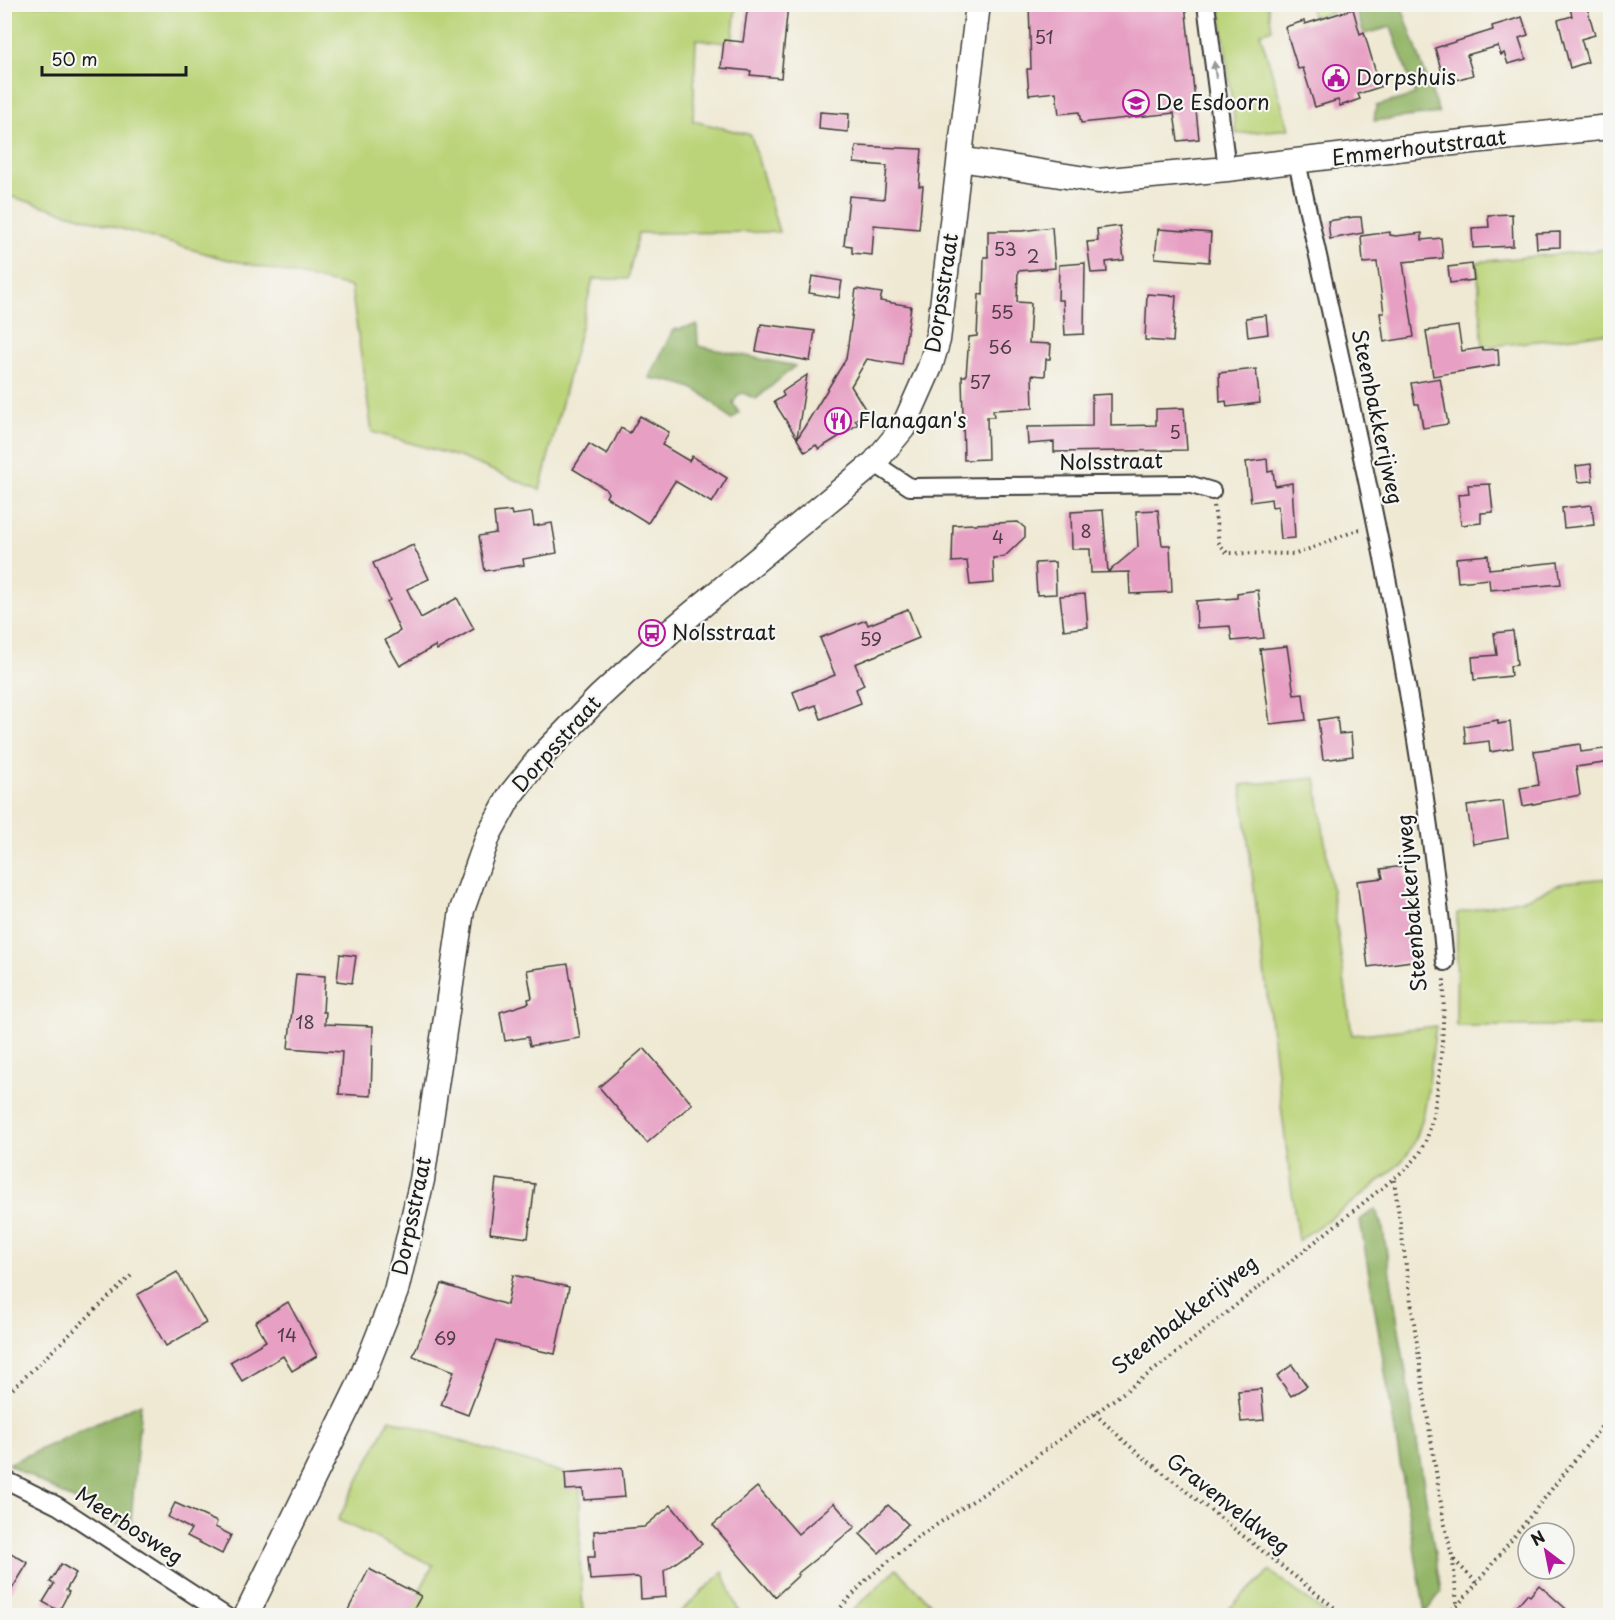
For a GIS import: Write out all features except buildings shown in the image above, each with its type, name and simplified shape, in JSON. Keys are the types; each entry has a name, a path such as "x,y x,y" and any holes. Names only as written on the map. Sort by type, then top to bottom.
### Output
{"main road":[{"name":"Dorpsstraat","path":"246,1616 358,1387 396,1291 422,1180 462,910 489,834 511,794 538,760 599,697 671,631 874,463 903,428 930,367 938,340 978,4"},
{"name":"Emmerhoutstraat","path":"960,159 1098,181 1227,170 1414,147 1611,127"}],"street":[{"path":"1206,4 1227,170"},
{"name":"Steenbakkerijweg","path":"1298,162 1377,523 1406,678 1431,835 1445,962"},
{"name":"Nolsstraat","path":"874,463 909,488 1188,484 1212,491"},
{"name":"Meerbosweg","path":"4,1479 58,1506 226,1616"}],"path":[{"path":"1212,491 1219,543 1227,553 1296,554 1377,523"},
{"name":"Steenbakkerijweg","path":"833,1616 867,1579 918,1537 1003,1481 1057,1439 1095,1414 1394,1179 1420,1153 1431,1121 1444,1029 1445,962"},
{"path":"1394,1179 1443,1517 1453,1560 1458,1616"},
{"path":"4,1397 134,1273"},
{"name":"Gravenveldweg","path":"1095,1414 1134,1450 1345,1616"},
{"path":"1442,1616 1457,1606 1477,1583 1611,1416"},
{"path":"1453,1560 1477,1583"}],"green space":[{"path":"4,5 736,5 732,44 696,39 693,121 751,135 779,232 638,233 628,279 593,279 540,490 462,458 372,432 351,287 221,258 5,195"},
{"path":"1220,5 1268,5 1272,29 1260,33 1289,129 1236,134"},
{"path":"1310,5 1363,5 1312,17"},
{"path":"1401,5 1439,113 1374,121 1376,106 1415,95 1391,27 1364,34 1355,7"},
{"path":"1610,249 1610,333 1483,347 1477,262"},
{"path":"697,325 698,346 795,366 756,399 743,393 738,395 733,403 739,413 731,420 695,390 676,383 649,378 673,330"},
{"path":"1316,778 1352,1035 1436,1026 1425,1108 1416,1139 1409,1152 1389,1174 1298,1241 1241,785"},
{"path":"1610,878 1610,1026 1456,1026 1457,913 1528,898 1565,882"},
{"path":"1375,1209 1382,1223 1441,1592 1425,1613 1360,1220"},
{"path":"141,1403 130,1531 8,1464"},
{"path":"390,1419 580,1478 583,1615 407,1615 433,1565 338,1520"},
{"path":"896,1569 942,1615 848,1615"},
{"path":"1270,1571 1327,1615 1222,1615"},
{"path":"723,1572 740,1615 677,1615"}],"place":[{"name":"Dorpshuis","path":"1336,78"},
{"name":"De Esdoorn","path":"1136,103"},
{"name":"Flanagan's","path":"838,421"},
{"name":"Nolsstraat","path":"652,633"}]}
